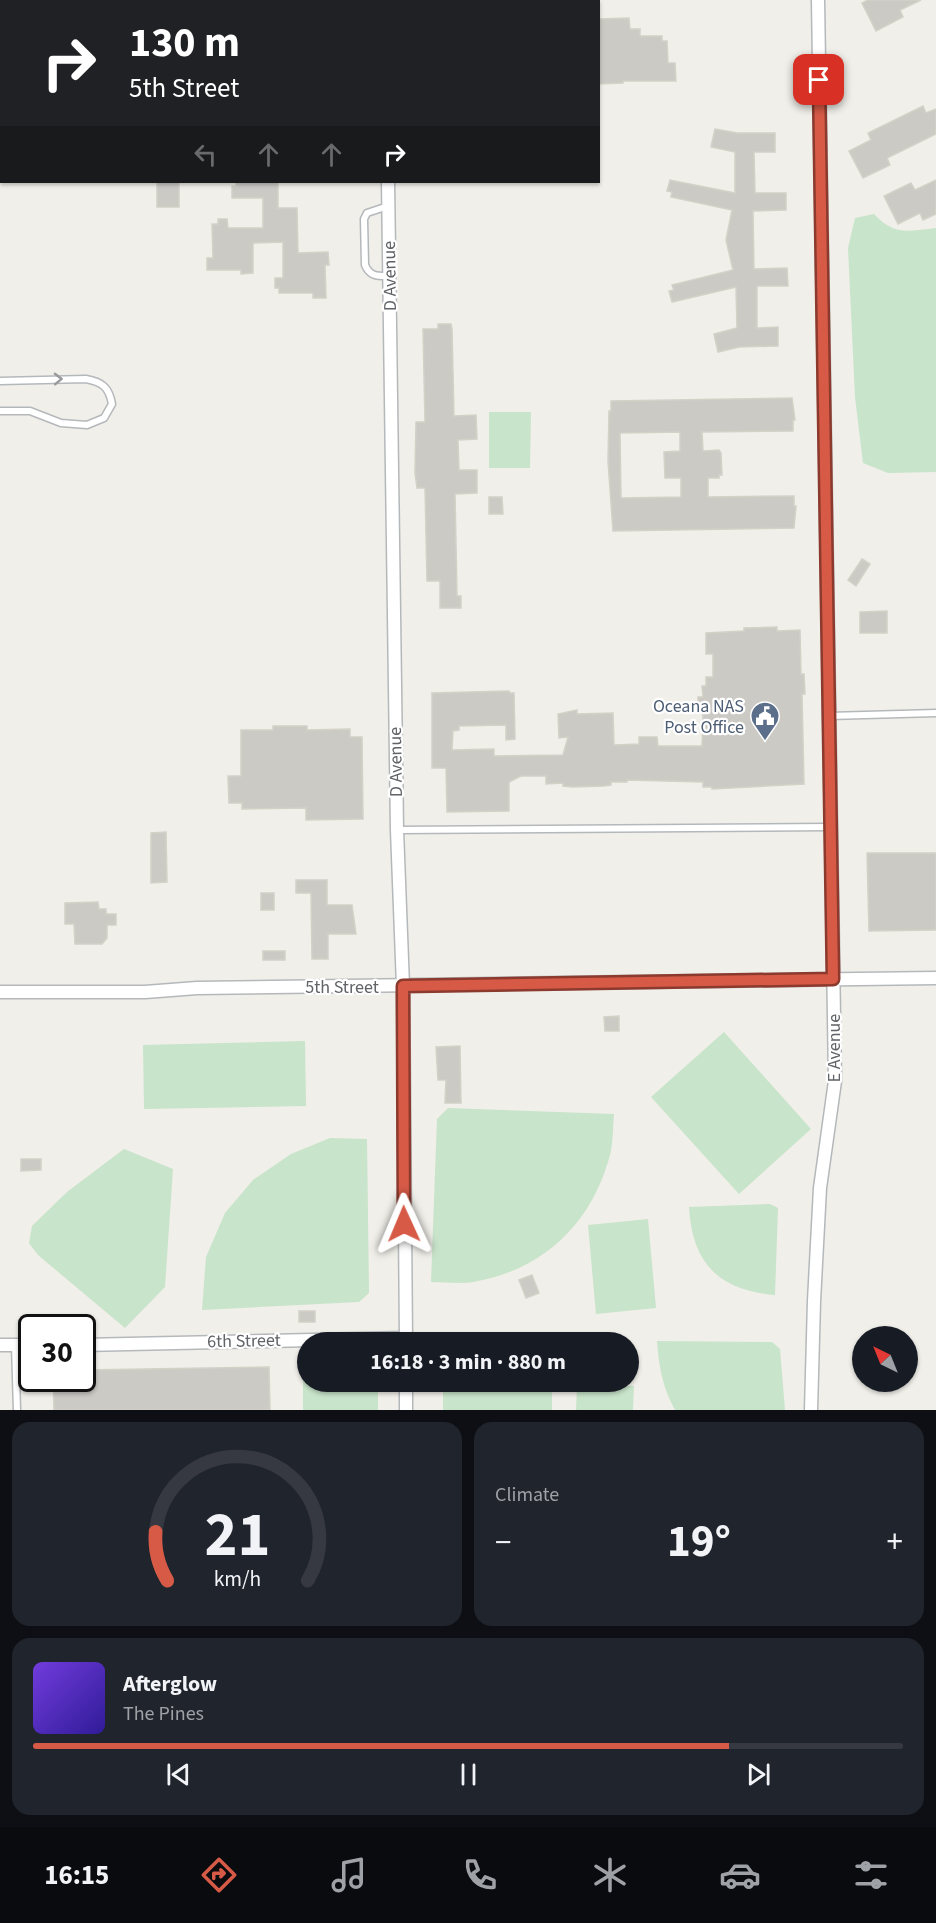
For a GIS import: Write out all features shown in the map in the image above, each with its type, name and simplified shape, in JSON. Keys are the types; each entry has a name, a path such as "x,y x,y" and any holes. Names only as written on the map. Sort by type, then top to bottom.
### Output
{"street":[{"name":"E Avenue","path":"811,1410 818,1220 835,1081 818,0"},
{"name":"D Avenue","path":"388,183 397,830 403,986 406,1332"},
{"name":"5th Street","path":"0,992 145,992 197,988 936,978"},
{"name":"6th Street","path":"96,1345 297,1342"},
{"path":"0,1345 15,1345"},
{"path":"406,1392 406,1410"}],"lane":[{"path":"389,205 367,213 364,219 365,264 368,271 373,275 390,276"},
{"path":"0,381 86,379 97,381 110,392 112,404 104,418 87,425 61,423 30,411 0,411"},
{"path":"829,716 936,713"},
{"path":"397,830 831,827"},
{"path":"15,1345 17,1410"}],"green space":[{"path":"874,214 895,229 910,231 936,228 936,472 888,473 863,463 855,397 848,248 855,218"},
{"path":"489,412 531,412 530,468 489,468"},
{"path":"724,1032 811,1129 739,1194 651,1097"},
{"path":"305,1041 306,1106 144,1109 143,1045"},
{"path":"448,1108 614,1114 611,1151 603,1176 579,1220 544,1254 499,1276 473,1282 431,1282 437,1119"},
{"path":"330,1138 367,1139 369,1293 359,1302 202,1310 206,1257 225,1213 253,1180 291,1154"},
{"path":"124,1149 173,1169 165,1287 125,1328 38,1255 29,1243 32,1226 67,1192"},
{"path":"770,1204 778,1208 775,1295 738,1287 724,1280 712,1270 702,1258 696,1244 689,1207"},
{"path":"648,1219 656,1308 596,1314 588,1225"},
{"path":"657,1341 772,1342 780,1349 785,1410 675,1410 662,1376"},
{"path":"303,1392 378,1392 378,1410 303,1410"},
{"path":"443,1392 552,1392 552,1410 443,1410"},
{"path":"577,1392 634,1392 633,1410 576,1410"}],"building":[{"path":"868,0 921,0 900,10 903,17 876,31 862,3"},
{"path":"629,18 630,29 640,29 640,36 662,36 662,41 667,41 668,63 675,63 676,81 623,81 623,83 600,84 600,19"},
{"path":"923,106 926,113 936,109 936,134 887,158 890,165 863,178 849,151 871,140 868,133"},
{"path":"715,129 737,133 775,133 775,152 754,152 755,193 786,193 786,210 753,211 754,269 787,268 788,286 757,286 757,328 778,327 778,346 739,347 718,352 714,334 737,328 736,287 672,302 669,291 674,290 672,285 733,270 726,240 732,210 671,197 672,192 667,191 670,180 735,193 735,152 711,147"},
{"path":"936,180 936,214 923,220 920,213 898,224 884,196 911,183 915,190"},
{"path":"157,183 179,183 179,207 157,207"},
{"path":"236,183 278,183 278,208 297,208 298,253 328,252 329,265 325,265 326,298 313,298 313,293 279,293 279,288 275,288 275,278 283,278 283,242 253,243 253,273 241,274 241,270 207,270 207,258 213,258 212,224 218,224 218,219 227,219 228,228 263,228 263,198 232,198 232,186 236,186"},
{"path":"438,324 451,324 452,329 454,416 476,415 477,439 458,440 459,470 477,470 477,493 455,494 457,596 461,596 461,608 440,608 440,581 427,581 425,488 417,488 415,473 416,422 425,422 423,329 438,329"},
{"path":"792,398 795,420 793,420 793,431 702,432 703,451 719,450 721,453 722,475 719,475 719,478 708,478 708,497 794,496 794,506 796,506 794,528 613,531 608,461 611,401","holes":["680,432 680,451 664,452 665,478 681,478 681,497 621,498 620,433"]},
{"path":"489,497 502,497 503,514 489,514"},
{"path":"862,559 870,564 856,586 848,580"},
{"path":"887,611 887,633 860,633 860,612"},
{"path":"777,627 777,631 800,630 801,674 804,674 805,694 802,694 804,784 712,789 712,787 703,787 703,782 627,780 627,782 611,782 611,785 604,786 572,787 563,786 563,783 546,784 546,776 521,776 509,782 509,811 447,812 446,768 432,768 432,693 509,691 514,693 515,739 506,740 506,725 459,726 459,730 453,731 452,750 494,749 494,756 563,755 568,737 559,738 558,714 577,710 577,714 613,713 614,745 639,744 639,737 657,737 658,746 702,746 703,719 702,708 698,708 698,697 703,697 702,686 706,686 706,677 713,677 713,654 706,654 706,633"},
{"path":"273,726 307,726 307,730 350,729 350,737 362,737 363,819 306,820 306,808 242,809 242,803 229,803 228,776 241,776 241,730 273,730"},
{"path":"166,832 167,882 151,883 151,833"},
{"path":"867,853 936,853 936,930 869,931"},
{"path":"296,880 327,880 327,905 352,905 356,934 328,934 328,959 312,959 311,893 296,893"},
{"path":"261,893 274,893 274,910 261,910"},
{"path":"98,902 99,909 106,909 106,914 116,914 116,925 107,925 107,938 102,944 75,944 74,924 65,924 65,903"},
{"path":"263,951 285,951 285,960 263,960"},
{"path":"619,1016 619,1031 605,1031 604,1017"},
{"path":"460,1046 461,1103 445,1103 446,1080 438,1080 436,1047"},
{"path":"21,1159 41,1159 41,1170 21,1171"},
{"path":"532,1275 539,1293 526,1298 519,1280"},
{"path":"299,1311 315,1311 315,1322 299,1322"},
{"path":"269,1367 270,1410 54,1410 53,1392 96,1392 96,1370"}],"place":[{"name":"Oceana NAS Post Office","path":"765,742"}],"route":[{"path":"404,1224 403,986 833,979 819,80"}]}
